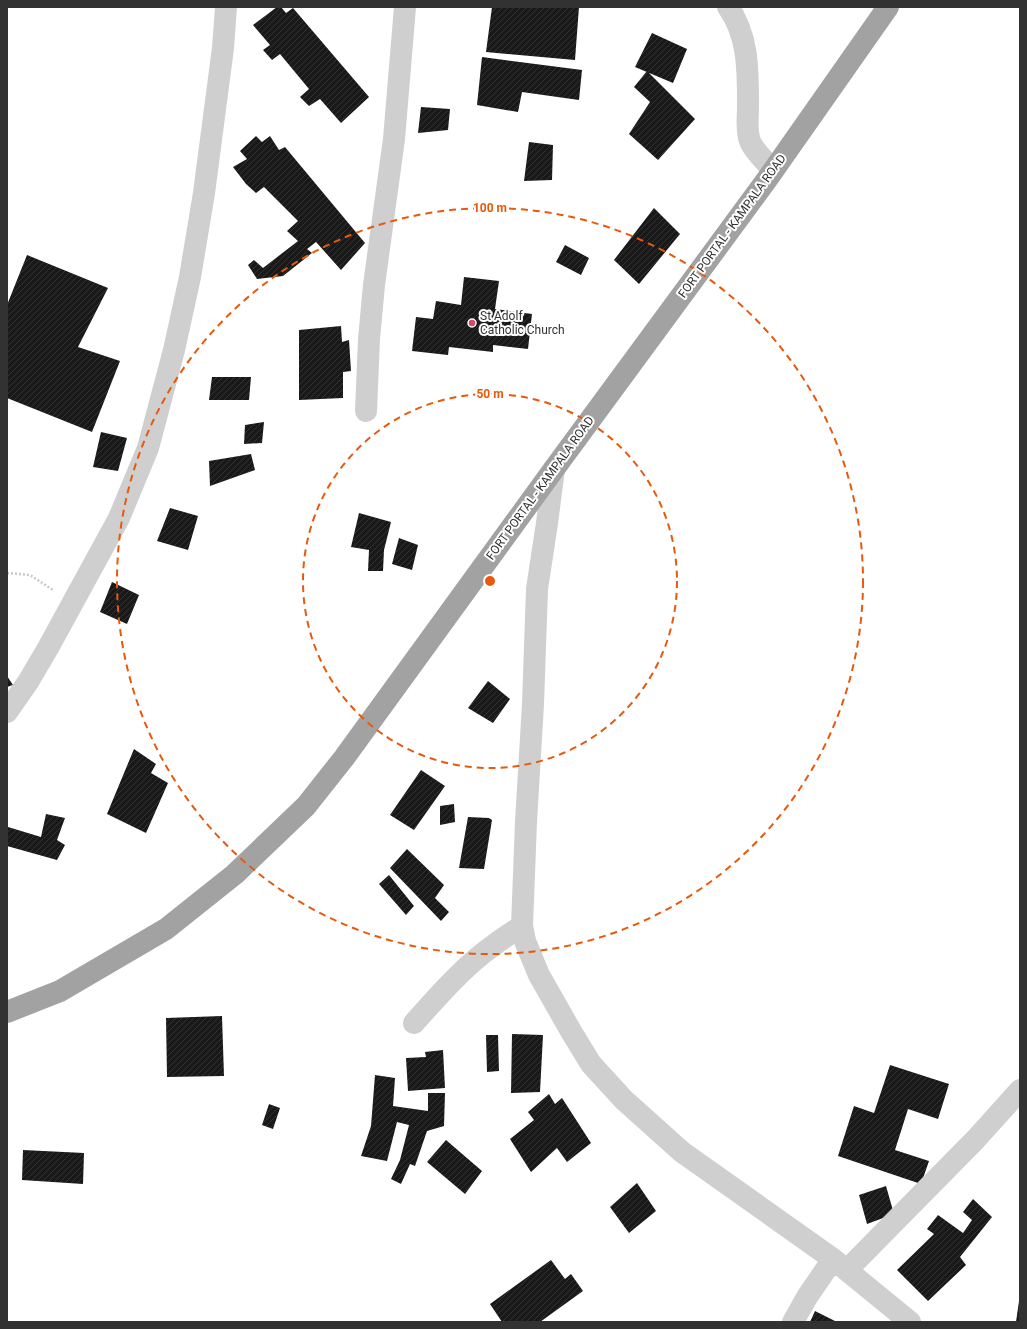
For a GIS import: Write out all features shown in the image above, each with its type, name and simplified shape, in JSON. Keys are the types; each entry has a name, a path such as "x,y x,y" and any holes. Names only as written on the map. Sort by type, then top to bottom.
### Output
{"highway":[{"name":"FORT PORTAL - KAMPALA ROAD","path":"7,1012 60,991 166,929 235,874 306,806 344,758 768,178 888,7"}],"street":[{"path":"7,712 28,682 72,606 119,518 145,455 174,350 190,277 204,192 223,48 226,7"},
{"path":"366,411 369,339 374,285 394,138 405,7"},
{"path":"728,7 738,25 746,56 748,74 747,126 750,142 763,160 773,170"},
{"path":"554,469 537,589 522,926 525,941 539,975 572,1033 592,1064 624,1100 682,1152 840,1264 910,1322"},
{"path":"414,1023 465,970 493,945 522,926"},
{"path":"793,1322 807,1297 840,1264 976,1139 1020,1090"}],"path":[{"path":"7,573 30,575 46,585 72,606"}],"building":[{"path":"277,7 281,7 286,13 293,8 369,97 341,123 320,99 309,106 300,97 309,89 280,54 272,60 263,50 270,45 253,25"},
{"path":"492,7 579,7 575,60 486,52"},
{"path":"652,33 687,49 673,83 635,67"},
{"path":"482,57 582,70 579,100 522,92 518,112 477,105"},
{"path":"647,71 695,119 658,160 629,134 650,102 634,87"},
{"path":"421,107 450,109 448,130 418,133"},
{"path":"256,136 262,142 270,136 279,150 285,147 365,243 341,270 316,242 307,249 312,253 283,276 257,279 248,265 254,260 263,268 298,241 287,231 298,221 264,187 256,193 246,184 233,167 247,159 240,151"},
{"path":"529,142 553,145 552,180 524,181"},
{"path":"654,208 680,234 639,284 614,260"},
{"path":"565,245 589,258 581,275 556,262"},
{"path":"27,255 108,288 78,347 120,361 92,432 7,398 7,305"},
{"path":"464,277 499,281 495,309 532,314 528,349 493,345 493,352 449,347 448,355 412,351 416,317 433,319 436,301 461,305"},
{"path":"341,326 342,342 349,340 351,371 343,372 343,398 299,400 299,330"},
{"path":"212,377 251,377 249,400 209,400"},
{"path":"264,422 262,443 244,444 245,425"},
{"path":"101,432 127,438 118,471 93,467"},
{"path":"251,454 255,470 210,486 209,461"},
{"path":"170,508 198,516 188,550 157,541"},
{"path":"359,513 391,522 384,550 383,571 368,571 369,550 351,547"},
{"path":"399,538 418,545 412,570 392,564"},
{"path":"112,582 139,595 127,624 100,612"},
{"path":"7,676 13,685 7,687"},
{"path":"488,681 510,699 493,723 468,708"},
{"path":"134,749 156,764 151,773 168,783 146,833 107,814"},
{"path":"421,770 445,786 414,830 390,815"},
{"path":"454,804 455,822 440,825 440,806"},
{"path":"46,814 65,818 57,840 65,845 57,860 7,846 8,827 41,837"},
{"path":"468,817 489,818 492,820 484,869 459,868"},
{"path":"407,849 444,885 435,898 449,912 441,921 390,868"},
{"path":"389,875 414,906 406,915 379,884"},
{"path":"222,1016 224,1076 167,1077 166,1018"},
{"path":"512,1034 543,1035 540,1092 511,1093"},
{"path":"486,1035 498,1035 499,1071 487,1072"},
{"path":"443,1050 445,1088 408,1091 406,1058 426,1057 425,1052"},
{"path":"890,1065 949,1084 938,1119 908,1109 895,1150 929,1161 921,1184 838,1156 854,1106 874,1113"},
{"path":"375,1075 395,1078 393,1106 428,1111 428,1093 445,1093 444,1126 427,1131 415,1166 410,1164 401,1184 391,1179 400,1160 409,1125 397,1122 387,1161 361,1156 371,1126"},
{"path":"549,1094 555,1104 562,1098 591,1143 567,1162 557,1148 531,1172 510,1139 534,1120 528,1112"},
{"path":"269,1104 280,1108 273,1129 262,1125"},
{"path":"446,1140 482,1171 465,1194 427,1162"},
{"path":"23,1150 84,1153 83,1184 22,1180"},
{"path":"637,1183 656,1211 629,1233 610,1207"},
{"path":"886,1186 894,1214 867,1224 859,1195"},
{"path":"973,1199 992,1217 960,1257 966,1265 928,1301 897,1270 934,1234 927,1229 938,1215 963,1233 972,1220 963,1212"},
{"path":"551,1260 565,1279 571,1274 583,1291 540,1322 502,1322 490,1304"},
{"path":"1019,1301 1020,1322 1016,1322"},
{"path":"815,1311 837,1322 810,1322"}],"place":[{"name":"St Adolf Catholic Church","path":"472,323"}]}
